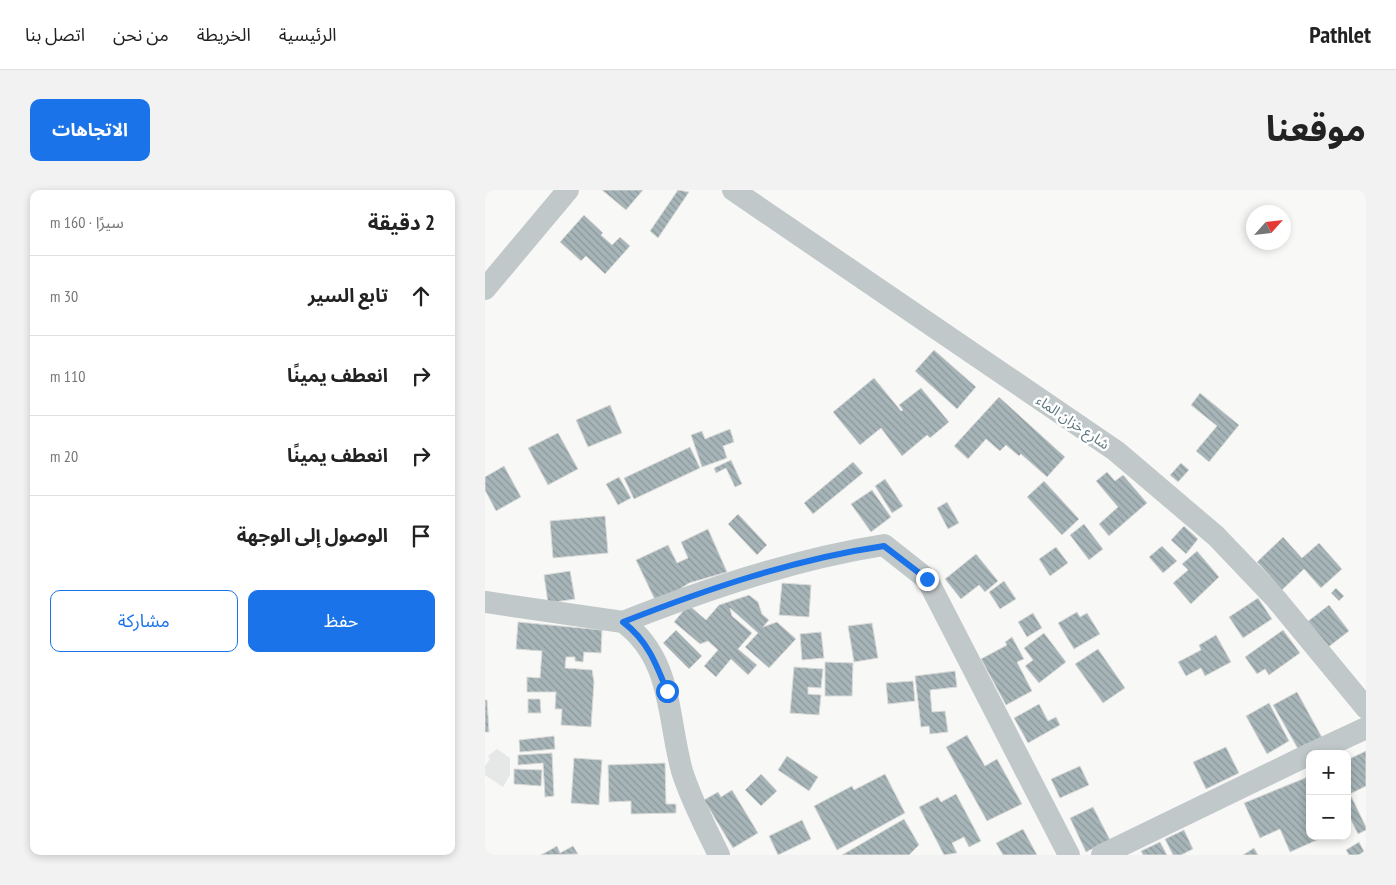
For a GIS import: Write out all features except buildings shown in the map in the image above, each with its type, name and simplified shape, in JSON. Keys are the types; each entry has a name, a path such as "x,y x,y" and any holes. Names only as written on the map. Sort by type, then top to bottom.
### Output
{"street":[{"path":"485,289 568,190"},
{"name":"شارع خزان الماء","path":"733,190 1116,451 1216,536 1276,599 1366,708"},
{"path":"623,622 694,594 856,550 884,546 927,579 1068,855"},
{"path":"485,602 623,622 638,633 656,661 667,691 683,772 719,855"},
{"path":"1319,750 1366,728"},
{"path":"1101,855 1306,756"}],"shaded area":[{"path":"497,749 510,758 510,775 503,787 485,775 485,766 490,759 488,756"}],"route":[{"path":"667,691 656,661 646,644 638,633 623,622 694,594 762,574 856,550 884,546 927,579"}]}
